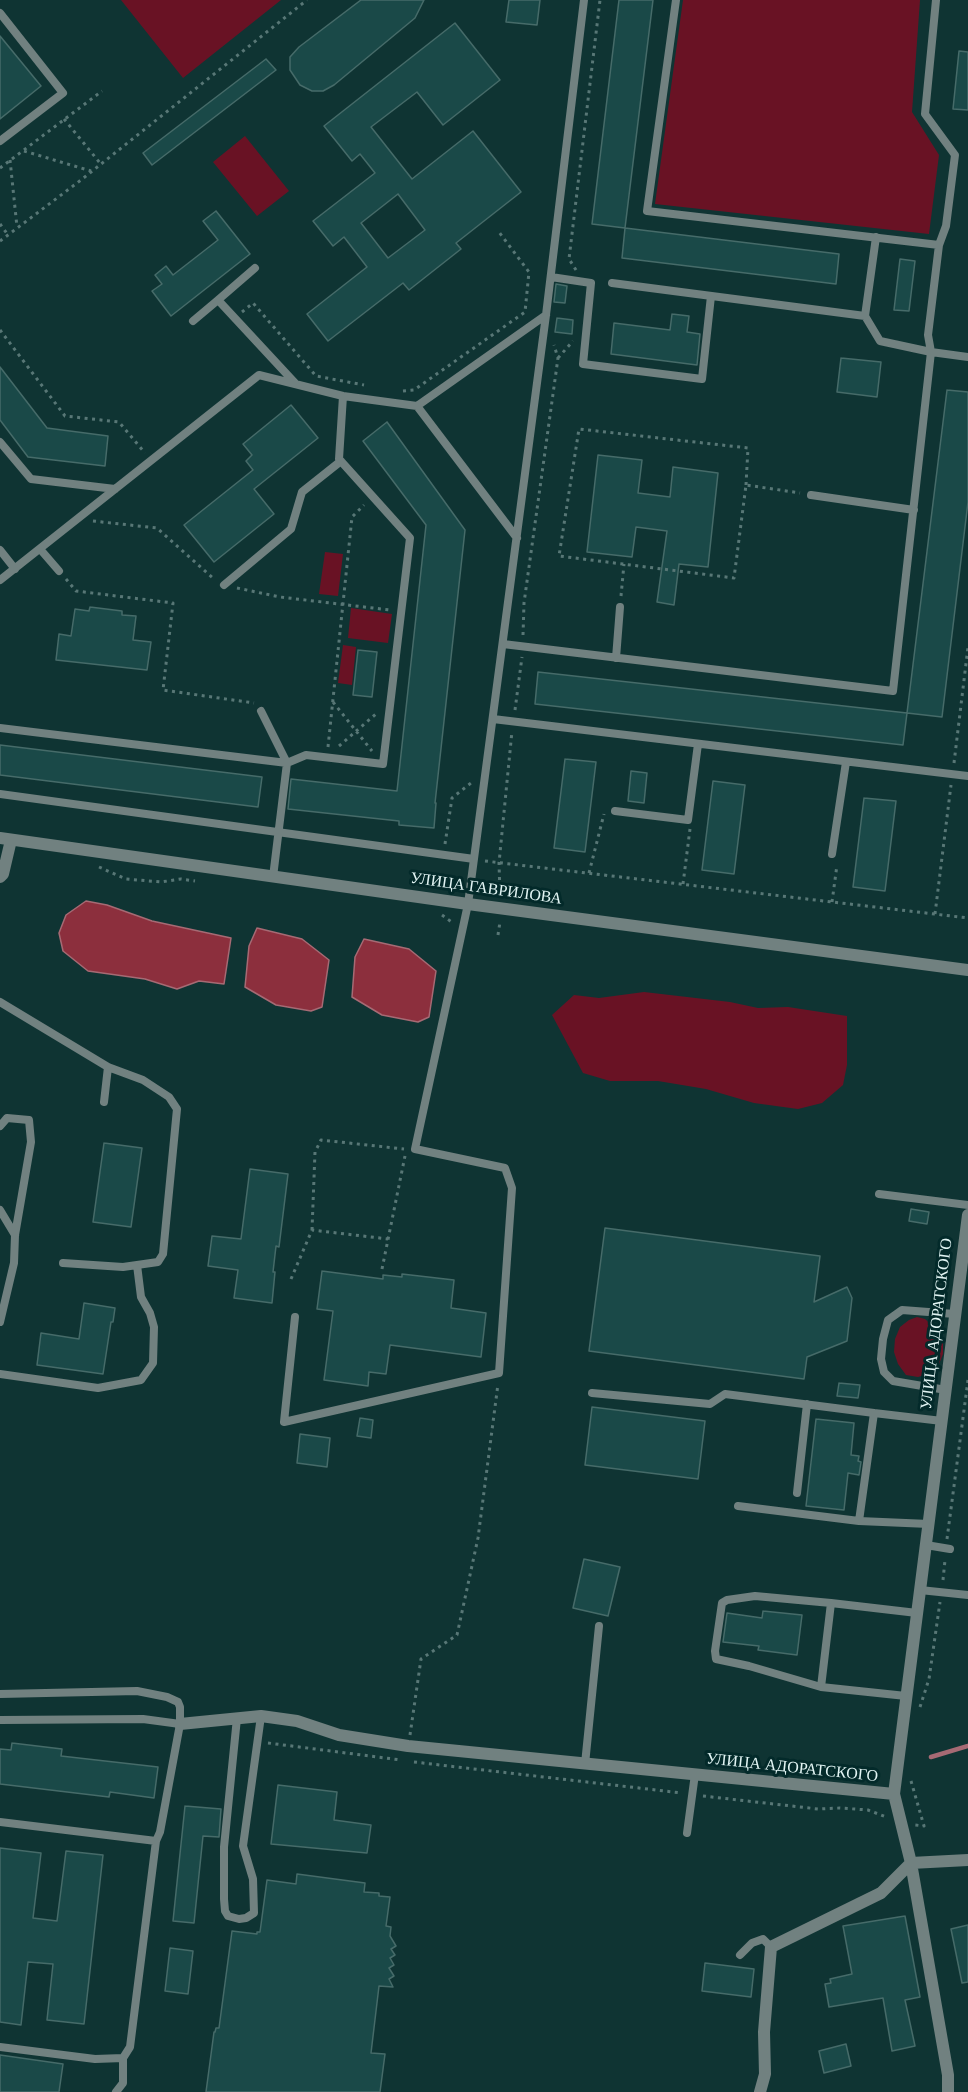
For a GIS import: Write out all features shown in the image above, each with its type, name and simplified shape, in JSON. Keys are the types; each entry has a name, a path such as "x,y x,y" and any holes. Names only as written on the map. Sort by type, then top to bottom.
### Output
{"street":[{"name":"УЛИЦА ГАВРИЛОВА","path":"5,839 468,904 968,970"},
{"path":"0,877 3,874 5,839"},
{"name":"УЛИЦА АДОРАТСКОГО","path":"180,1724 261,1716 297,1721 339,1735 408,1746 894,1794 955,1314 964,1283 968,1215"},
{"path":"894,1794 911,1863 948,2076 948,2092"},
{"path":"760,2092 765,2074 764,2032 771,1947 881,1893 911,1863 968,1860"}],"lane":[{"path":"295,1317 284,1422 499,1373 512,1188 505,1168 415,1149 468,904 551,277 584,0"},
{"path":"676,0 647,211 939,244"},
{"path":"503,644 893,692 931,352 928,335 939,244 946,226 955,155 925,114 936,0"},
{"path":"0,13 63,93 0,141"},
{"path":"876,237 865,316 880,341 968,357"},
{"path":"193,321 255,268"},
{"path":"551,277 591,283 584,364 702,378 711,296"},
{"path":"612,283 865,316"},
{"path":"218,300 295,384"},
{"path":"0,580 259,375 343,396 417,406 546,315"},
{"path":"0,728 287,764 306,755 383,764 410,538 339,459 343,396"},
{"path":"417,406 517,538"},
{"path":"0,442 31,479 115,489"},
{"path":"224,585 291,529 302,492 341,461"},
{"path":"811,495 914,510"},
{"path":"40,549 59,571"},
{"path":"0,550 15,569"},
{"path":"616,658 620,607"},
{"path":"261,711 287,764 273,877"},
{"path":"493,719 968,776"},
{"path":"615,811 688,820 698,744"},
{"path":"832,854 846,762"},
{"path":"0,794 474,859"},
{"path":"0,1002 108,1067 143,1080 169,1097 177,1109 163,1254 158,1262 123,1267 63,1263"},
{"path":"104,1102 108,1067"},
{"path":"0,1126 7,1118 29,1120 31,1142 15,1235 14,1263 0,1322"},
{"path":"879,1194 968,1205"},
{"path":"0,1210 15,1235"},
{"path":"0,1374 98,1388 141,1380 153,1363 154,1327 141,1296 138,1265"},
{"path":"946,1390 893,1381 884,1372 881,1359 883,1339 888,1320 902,1310 955,1314"},
{"path":"592,1393 710,1404 725,1395 942,1421"},
{"path":"796,1493 807,1404"},
{"path":"859,1521 874,1413"},
{"path":"738,1506 859,1521 929,1524"},
{"path":"926,1545 950,1549"},
{"path":"920,1590 968,1595"},
{"path":"906,1696 821,1687 716,1659 715,1651 722,1603 727,1600 755,1596 917,1613"},
{"path":"821,1687 831,1603"},
{"path":"585,1764 599,1626"},
{"path":"0,1694 117,1691 167,1697 178,1702 180,1707 180,1724 160,1832 156,1841 130,2047 123,2058 123,2083 116,2092"},
{"path":"237,1718 224,1847 224,1899 228,1916 239,1919 254,1913 253,1879 243,1846 261,1716"},
{"path":"0,1720 143,1719 180,1724"},
{"path":"687,1833 695,1774"},
{"path":"0,1822 156,1841"},
{"path":"740,1955 752,1943 763,1939 771,1947"},
{"path":"0,2047 95,2059 123,2058"}],"path":[{"path":"0,241 307,0"},
{"path":"584,282 569,259 600,0"},
{"path":"0,168 102,91"},
{"path":"64,120 100,164"},
{"path":"22,151 91,171"},
{"path":"10,160 17,228"},
{"path":"0,224 8,235"},
{"path":"395,392 414,390 525,312 529,272 499,232"},
{"path":"253,303 316,376 373,387"},
{"path":"498,935 501,908 499,862 523,647 524,603 558,358 546,315"},
{"path":"0,330 64,416 119,422 151,460"},
{"path":"558,358 578,335"},
{"path":"579,429 748,448 746,486 734,578 559,556 579,429"},
{"path":"746,486 811,495"},
{"path":"327,758 352,517 373,497"},
{"path":"620,607 624,564"},
{"path":"59,571 76,591 173,603 163,690 257,704 261,711"},
{"path":"327,758 391,701"},
{"path":"333,702 383,764"},
{"path":"443,855 452,798 486,771"},
{"path":"589,873 604,812 615,811"},
{"path":"683,884 691,822 688,820"},
{"path":"832,854 837,861 832,902"},
{"path":"474,859 968,918"},
{"path":"291,1279 312,1230 315,1152 321,1140 415,1149"},
{"path":"312,1230 388,1239"},
{"path":"408,1746 421,1659 457,1635 477,1538 499,1373"},
{"path":"257,1742 818,1809 868,1810 901,1822 924,1826"}],"shaded area":[{"path":"121,0 281,0 183,78"},
{"path":"683,0 920,0 912,112 939,155 929,234 655,204"},
{"path":"245,136 289,191 257,216 213,162"},
{"path":"325,552 343,554 338,596 319,594"},
{"path":"351,608 392,614 388,643 348,638"},
{"path":"343,645 356,647 352,685 338,683"},
{"path":"86,901 107,905 152,921 231,938 224,984 199,981 177,989 145,979 88,971 63,951 59,933 66,915"},
{"path":"257,928 302,939 329,960 322,1007 311,1011 276,1005 245,987 249,946"},
{"path":"364,939 409,949 436,971 429,1017 418,1022 382,1015 352,997 355,957"},
{"path":"644,992 730,1002 758,1008 788,1007 847,1016 847,1065 843,1085 822,1103 798,1109 754,1103 706,1089 658,1081 610,1081 583,1073 552,1015 574,995 599,998"},
{"path":"917,1317 925,1319 937,1330 943,1340 943,1354 939,1364 931,1373 918,1377 906,1375 898,1364 894,1352 895,1339 900,1327"}],"building":[{"path":"361,0 424,0 415,18 334,85 323,91 312,91 300,85 290,70 290,57 299,47"},
{"path":"509,0 540,0 537,25 506,22"},
{"path":"619,0 653,0 625,228 592,224"},
{"path":"455,23 500,80 443,125 417,92 371,127 412,179 473,131 521,192 456,243 461,249 409,290 403,283 328,341 307,314 367,267 344,237 333,246 313,221 375,173 360,154 352,161 324,126","holes":["398,194 425,230 388,258 361,223"]},
{"path":"0,36 41,86 0,119"},
{"path":"959,51 968,52 968,110 953,109"},
{"path":"266,59 276,70 152,165 143,153"},
{"path":"216,211 250,254 171,316 152,291 162,284 155,275 166,266 173,275 218,240 203,221"},
{"path":"625,228 839,254 836,284 622,258"},
{"path":"900,259 915,261 909,311 894,310"},
{"path":"556,284 567,286 565,303 554,302"},
{"path":"672,314 689,316 687,332 700,334 697,365 611,354 614,323 670,330"},
{"path":"557,318 573,320 572,334 555,332"},
{"path":"841,358 881,362 877,397 837,392"},
{"path":"0,367 47,428 108,436 105,466 28,457 0,420"},
{"path":"947,390 968,392 968,502 942,717 907,713"},
{"path":"291,405 318,438 254,489 274,514 214,562 184,525 253,470 246,461 252,455 243,444"},
{"path":"387,422 465,530 434,828 399,825 399,821 288,809 291,779 397,791 426,525 363,441"},
{"path":"598,455 642,460 638,493 670,497 673,467 718,473 708,567 679,564 674,605 657,602 667,531 636,527 632,557 587,552"},
{"path":"90,607 122,611 122,615 136,616 133,640 151,642 147,670 56,660 59,634 71,636 75,609 89,611"},
{"path":"358,650 377,652 372,697 353,695"},
{"path":"538,672 907,713 903,745 535,704"},
{"path":"0,745 262,777 258,807 0,775"},
{"path":"565,759 596,762 585,852 554,848"},
{"path":"631,771 647,773 644,803 628,801"},
{"path":"713,781 745,785 734,874 702,870"},
{"path":"864,798 896,801 885,891 853,887"},
{"path":"104,1143 142,1148 131,1227 93,1222"},
{"path":"250,1169 288,1174 279,1247 276,1246 272,1303 234,1298 238,1270 208,1266 212,1236 241,1239"},
{"path":"911,1209 929,1212 927,1224 909,1221"},
{"path":"605,1228 820,1256 814,1302 847,1287 852,1298 847,1341 807,1357 804,1379 589,1351"},
{"path":"322,1271 383,1279 383,1275 402,1277 402,1274 454,1280 451,1308 486,1313 481,1357 390,1345 386,1374 369,1372 368,1386 324,1380 333,1311 317,1309"},
{"path":"84,1303 115,1308 103,1374 37,1365 41,1333 79,1339"},
{"path":"839,1383 860,1385 858,1398 837,1396"},
{"path":"592,1407 705,1421 698,1479 585,1465"},
{"path":"360,1418 373,1420 371,1438 357,1436"},
{"path":"816,1419 854,1423 851,1455 859,1456 858,1461 861,1462 859,1475 848,1473 844,1510 806,1506"},
{"path":"300,1434 330,1438 327,1467 297,1463"},
{"path":"584,1559 620,1567 608,1616 573,1608"},
{"path":"763,1611 802,1615 797,1655 758,1650 759,1646 723,1642 727,1613 762,1618"},
{"path":"12,1743 62,1749 61,1756 158,1767 154,1798 110,1792 109,1797 0,1784 0,1749 11,1750"},
{"path":"278,1785 337,1792 334,1820 371,1825 367,1853 271,1844"},
{"path":"185,1806 221,1809 219,1837 203,1836 194,1923 173,1921"},
{"path":"0,1848 41,1853 33,1918 57,1921 66,1851 103,1855 84,2024 47,2020 53,1964 28,1962 21,2025 0,2022"},
{"path":"297,1874 365,1883 364,1892 379,1893 379,1896 390,1897 386,1926 391,1927 390,1936 396,1946 391,1949 395,1955 390,1958 394,1965 389,1968 394,1976 389,1979 393,1987 379,1986 371,2053 385,2054 380,2092 206,2092 214,2032 216,2028 219,2028 232,1931 257,1934 260,1932 267,1880 296,1884"},
{"path":"905,1916 920,1997 905,2000 915,2046 892,2051 883,1998 829,2007 825,1984 831,1983 830,1979 852,1974 843,1926"},
{"path":"968,1925 968,1982 962,1983 951,1929"},
{"path":"170,1948 193,1951 188,1994 165,1991"},
{"path":"705,1963 754,1969 751,1997 702,1991"},
{"path":"846,2044 851,2066 824,2073 819,2051"},
{"path":"0,2055 63,2064 59,2092 0,2092"}],"waterway":[{"path":"931,1757 968,1746"}]}
